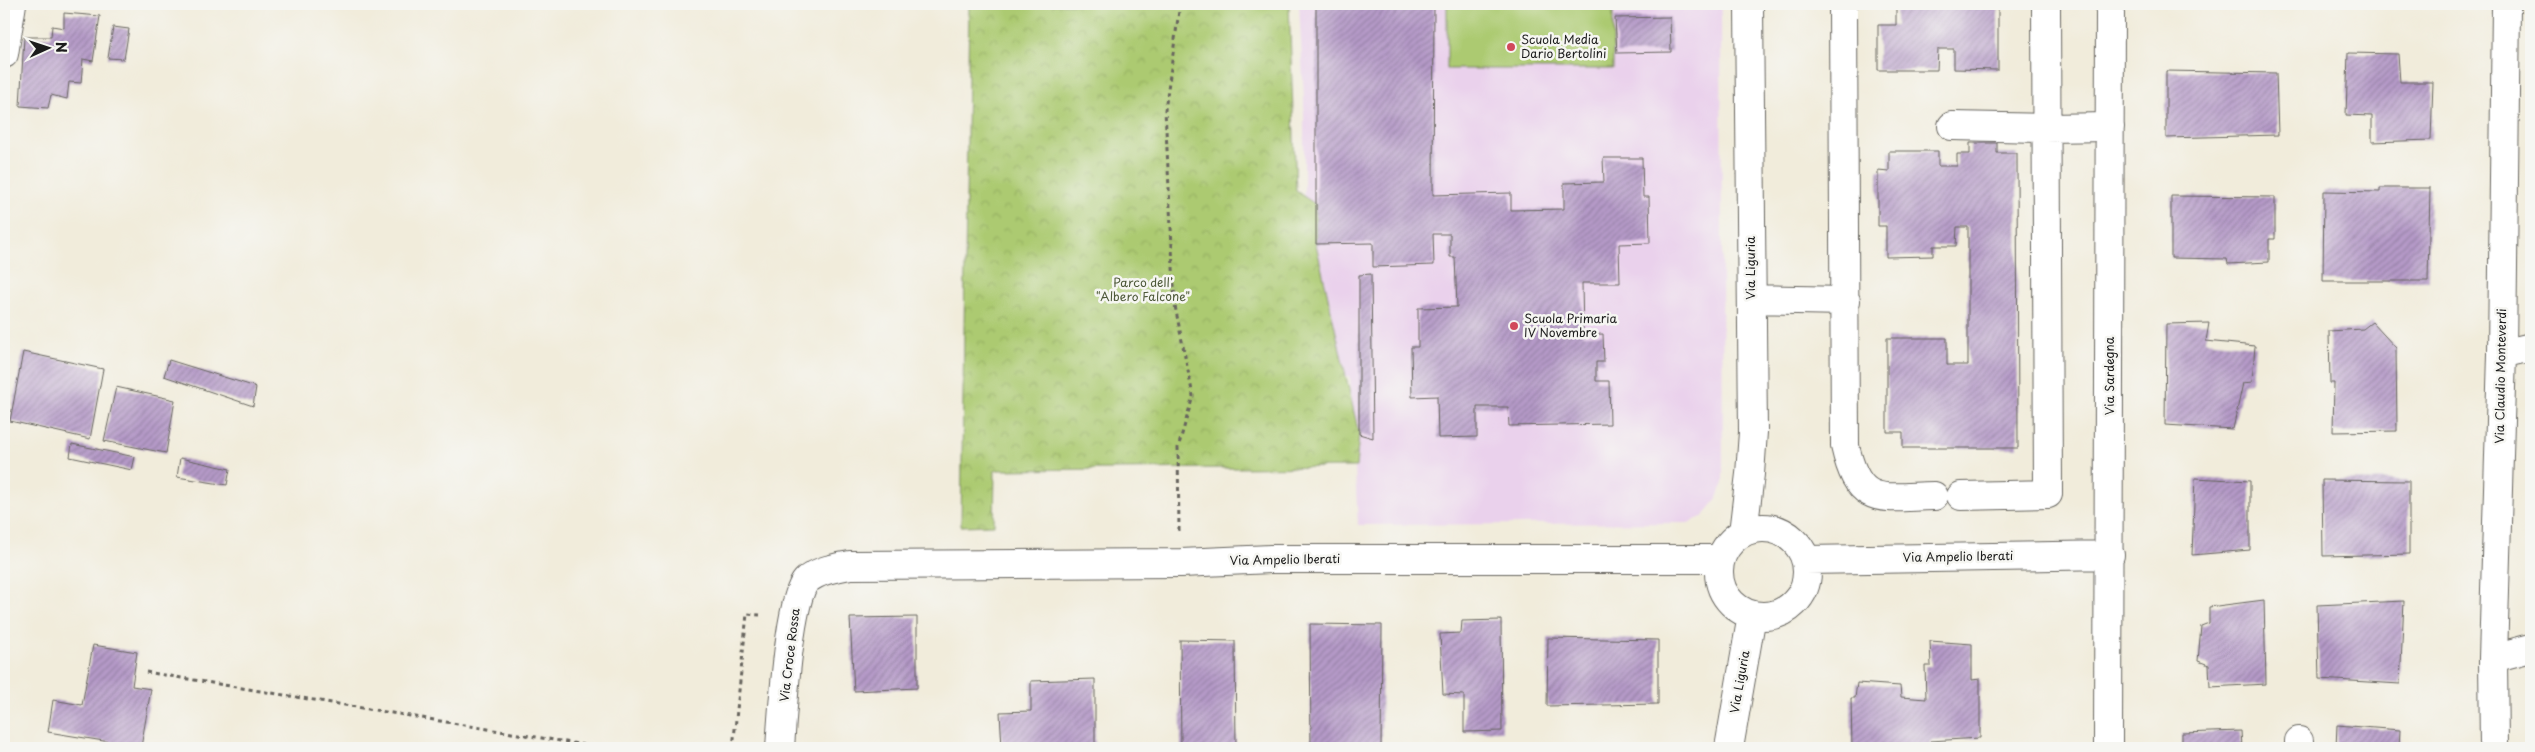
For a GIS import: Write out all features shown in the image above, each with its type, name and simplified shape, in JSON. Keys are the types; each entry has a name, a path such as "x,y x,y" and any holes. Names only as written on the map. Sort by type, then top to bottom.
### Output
{"street":[{"path":"4,54 12,4"},
{"name":"Via Liguria","path":"1743,532 1750,474 1752,432 1749,4"},
{"path":"1843,4 1846,446 1850,468 1860,486 1877,497 1934,496"},
{"path":"1961,496 2048,494 2046,4"},
{"name":"Via Sardegna","path":"2108,748 2110,4"},
{"name":"Via Claudio Monteverdi","path":"2494,748 2493,658 2502,354 2506,4"},
{"path":"1952,126 2110,127"},
{"path":"1752,299 1846,301"},
{"path":"2502,354 2531,347"},
{"path":"1766,528 1780,530 1801,547 1806,560 1806,586 1800,598 1790,608 1765,618 1739,610 1728,600 1721,588 1718,573 1721,559 1727,546 1743,532 1766,528"},
{"name":"Via Ampelio Iberati","path":"1806,560 2110,555"},
{"name":"Via Ampelio Iberati","path":"850,565 1181,563 1271,559 1721,559"},
{"name":"Via Croce Rossa","path":"780,748 793,619 798,596 806,581 822,571 850,565"},
{"name":"Via Liguria","path":"1729,748 1752,615"},
{"path":"2493,658 2531,648"}],"path":[{"path":"1180,4 1166,110 1175,306 1193,396 1178,448 1181,563"},
{"path":"733,748 747,614 793,619"},
{"path":"146,672 602,748"}],"shaded area":[{"name":"Scuola Primaria IV Novembre","path":"1299,4 1721,4 1723,483 1716,500 1704,516 1688,523 1358,525 1350,376 1307,379 1304,277 1304,99"}],"green space":[{"name":"Parco dell' \"Albero Falcone\"","path":"969,4 1289,4 1296,191 1315,204 1316,244 1359,434 1356,467 995,470 994,525 961,526"},
{"path":"1447,4 1613,4 1613,69 1447,69"}],"building":[{"path":"1316,4 1434,4 1433,195 1511,193 1511,210 1564,209 1564,183 1604,182 1603,158 1642,158 1643,197 1649,197 1650,243 1619,244 1620,283 1582,283 1583,335 1603,334 1604,362 1596,362 1596,381 1609,381 1610,424 1509,426 1508,407 1477,407 1477,437 1438,438 1437,396 1412,397 1411,347 1418,347 1418,308 1457,307 1455,257 1450,257 1450,234 1433,234 1434,265 1373,267 1373,243 1316,244"},
{"path":"1896,4 1998,4 1998,70 1954,69 1954,49 1938,49 1937,70 1878,70 1878,25 1896,25"},
{"path":"64,13 100,16 93,61 83,59 81,83 69,82 67,99 51,95 48,108 20,106 24,37 51,37 52,26 64,28"},
{"path":"1670,17 1671,52 1617,53 1615,18"},
{"path":"113,27 129,29 124,59 108,58"},
{"path":"2348,53 2398,54 2400,82 2433,82 2431,140 2372,142 2372,116 2346,115"},
{"path":"2166,71 2276,73 2278,135 2166,138"},
{"path":"1970,143 1997,143 1997,153 2017,153 2018,448 1903,448 1903,432 1887,432 1887,338 1947,338 1947,365 1968,365 1968,227 1957,227 1956,246 1933,246 1933,256 1886,257 1886,226 1878,226 1878,170 1889,171 1889,151 1938,151 1938,166 1957,166 1957,154 1970,154"},
{"path":"2380,188 2430,188 2428,281 2323,281 2324,191 2380,192"},
{"path":"2171,196 2275,197 2275,239 2269,239 2269,262 2228,264 2227,259 2171,258"},
{"path":"1371,274 1373,438 1359,434 1359,275"},
{"path":"2372,322 2396,348 2397,431 2333,432 2334,383 2330,383 2329,331 2363,329"},
{"path":"2209,323 2206,341 2255,346 2252,382 2243,383 2233,429 2165,425 2166,324"},
{"path":"23,352 103,369 90,439 10,421"},
{"path":"169,360 256,387 253,406 164,376"},
{"path":"116,387 175,400 166,453 104,441"},
{"path":"72,444 135,457 132,470 70,457"},
{"path":"180,458 230,469 227,485 177,477"},
{"path":"2195,478 2250,481 2250,550 2192,555"},
{"path":"2322,480 2409,481 2409,554 2323,556"},
{"path":"2264,600 2266,684 2210,687 2209,665 2198,661 2201,626 2209,623 2209,607"},
{"path":"2404,601 2400,684 2319,679 2317,605"},
{"path":"917,617 917,688 854,691 850,618"},
{"path":"1501,620 1502,731 1464,732 1464,695 1443,694 1440,634 1461,633 1462,621"},
{"path":"1310,624 1382,625 1381,748 1311,748"},
{"path":"1548,638 1658,640 1658,704 1547,706"},
{"path":"1180,640 1235,641 1236,748 1181,748"},
{"path":"1930,641 1972,644 1972,680 1980,679 1980,738 1930,741 1931,748 1852,748 1851,698 1855,698 1857,683 1900,686 1901,697 1926,699 1925,666 1931,666"},
{"path":"93,645 137,652 132,686 151,689 141,747 48,732 53,700 82,705"},
{"path":"1095,679 1095,748 1002,748 1000,712 1031,711 1031,681"},
{"path":"2337,725 2400,730 2399,748 2336,748"},
{"path":"2241,731 2242,748 2182,748 2182,733"}],"place":[{"name":"Scuola Media Dario Bertolini","path":"1511,47"},
{"name":"Scuola Primaria IV Novembre","path":"1514,326"}]}
